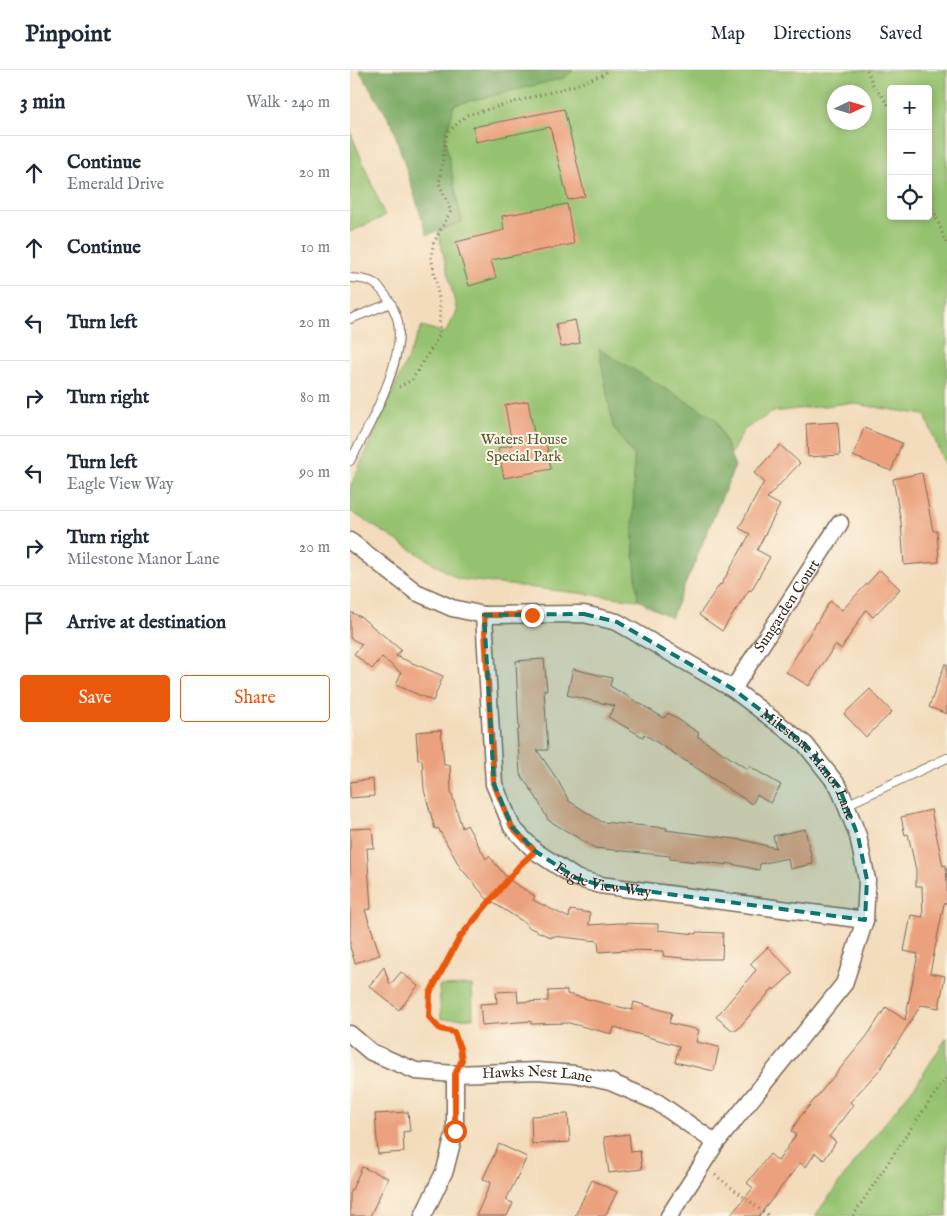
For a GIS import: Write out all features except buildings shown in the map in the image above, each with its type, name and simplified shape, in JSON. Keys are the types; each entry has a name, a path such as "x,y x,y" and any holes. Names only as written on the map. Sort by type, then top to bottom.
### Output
{"street":[{"name":"Sungarden Court","path":"733,689 840,523"},
{"name":"Milestone Manor Lane","path":"350,541 416,592 452,608 484,615 584,614 617,622 733,689 805,744 839,787 858,836 867,880 866,920 844,984 716,1143 669,1216"},
{"name":"Eagle View Way","path":"484,615 494,784 512,827 535,851 576,878 600,885 866,920"},
{"name":"Hawks Nest Lane","path":"350,1034 371,1052 416,1071 455,1074 537,1071 575,1074 610,1082 657,1102 716,1143"},
{"path":"423,1216 446,1170 455,1131 455,1074"}],"lane":[{"path":"350,278 362,278 378,285 391,303 398,321 398,341 378,410 351,458"},
{"path":"350,319 391,303"},
{"path":"846,806 947,758"}],"path":[{"path":"386,386 395,389 412,380 439,336 440,304 431,256 434,242 452,211 439,183 447,133 467,115 573,86 602,75 609,70"},
{"path":"867,70 873,85 887,103"},
{"path":"932,206 947,246"},
{"path":"455,1074 462,1060 460,1048 454,1032 440,1029 429,1017 430,993 460,937 520,865 535,851"},
{"path":"853,1216 947,1077"},
{"path":"702,1165 769,1216"}],"highlighted area":[{"path":"584,614 617,622 733,689 805,744 839,787 858,836 867,880 865,920 600,885 576,878 535,851 512,827 494,784 484,615"}],"green space":[{"path":"359,70 574,70 564,78 454,105 445,140 462,222 427,235 392,124"},
{"name":"Waters House Special Park","path":"400,70 947,70 947,471 925,415 849,403 773,412 744,430 708,495 696,563 671,604 637,585 638,600 458,579 350,511 350,487 422,326 445,333 457,312"},
{"path":"350,131 385,216 350,232"},
{"path":"599,349 716,419 735,466 671,618 638,600 633,543 634,456 613,427"},
{"path":"472,985 473,1018 441,1019 439,986"},
{"path":"947,1037 947,1216 815,1216 861,1153 918,1082"}],"route":[{"path":"455,1131 455,1074 462,1060 460,1048 454,1032 440,1029 429,1017 430,993 460,937 520,865 535,851 512,827 494,784 484,615 532,615"}]}
